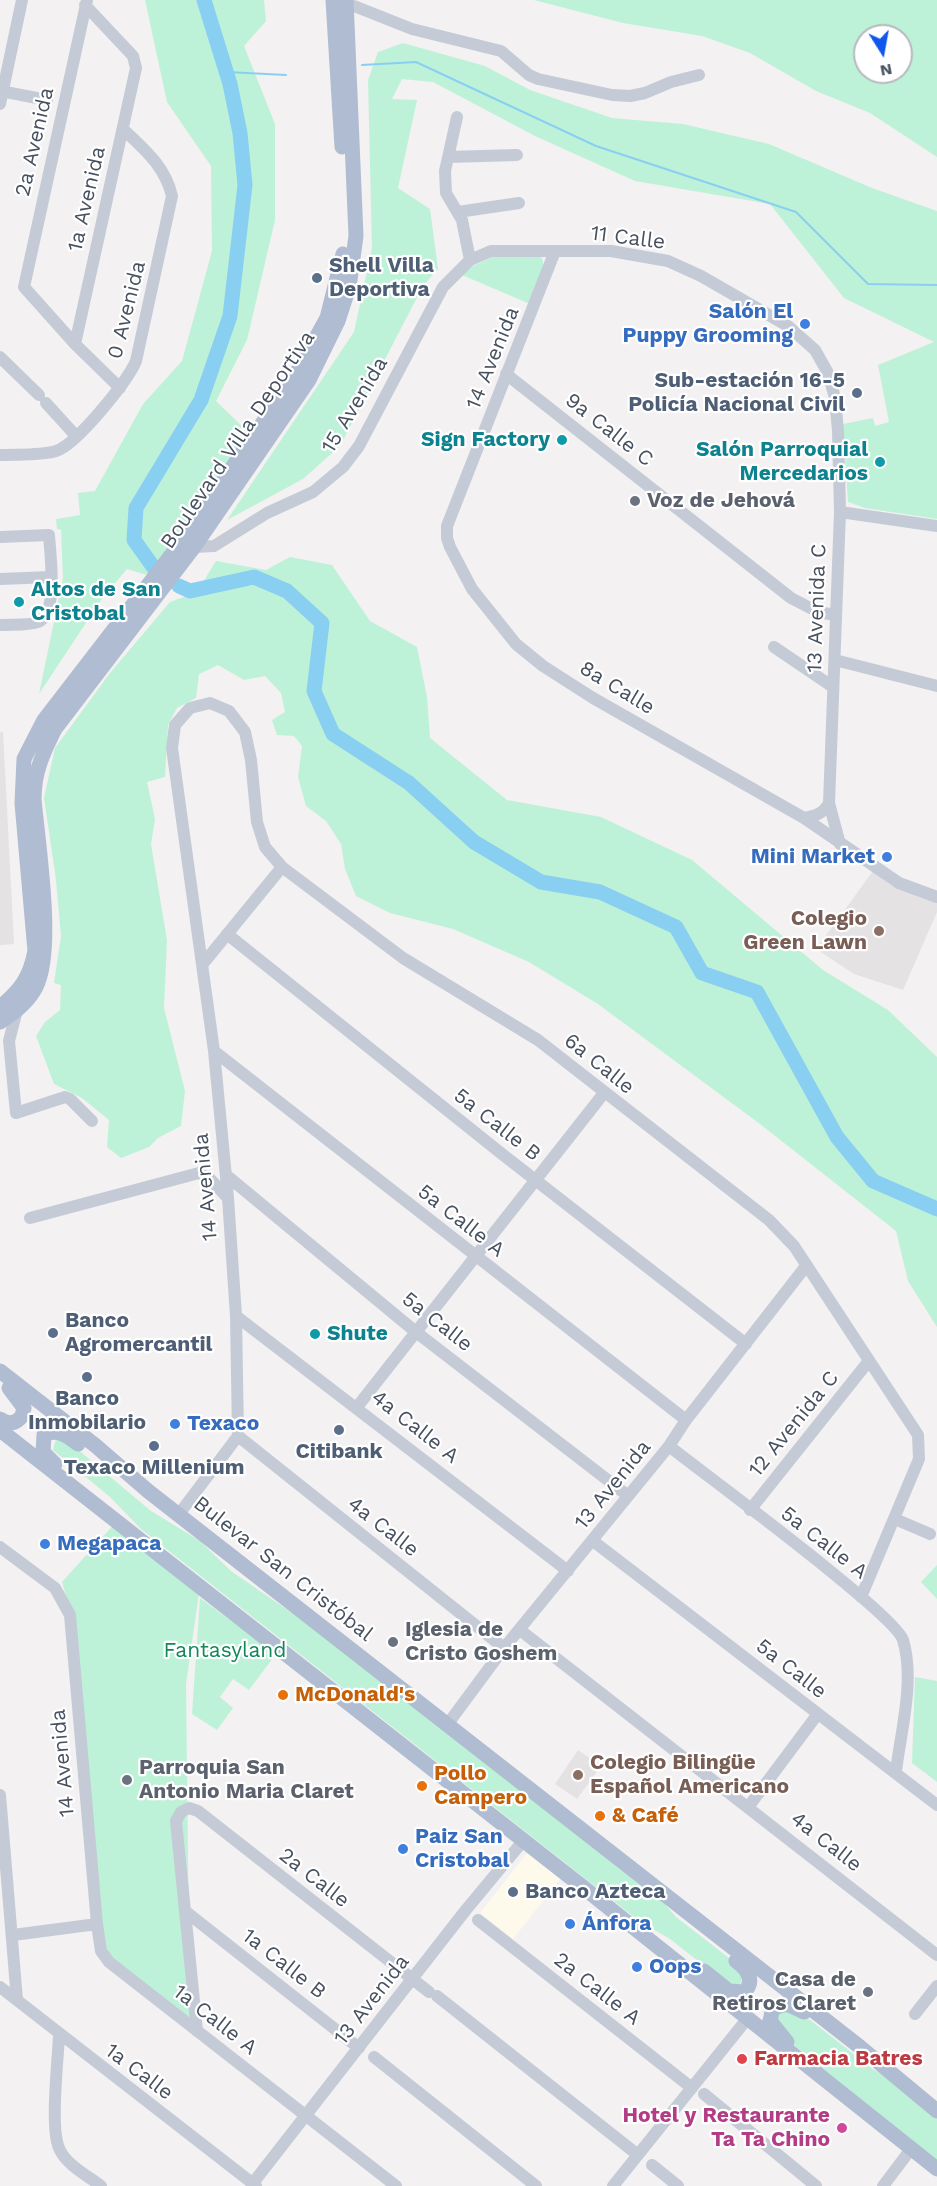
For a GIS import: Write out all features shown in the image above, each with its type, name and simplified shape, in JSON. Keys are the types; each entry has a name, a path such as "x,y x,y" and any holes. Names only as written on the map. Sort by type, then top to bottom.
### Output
{"main road":[{"name":"Boulevard Villa Deportiva","path":"0,1007 23,986 31,971 37,898 34,780 38,762 55,729 322,357 339,321 343,286 356,236 339,3"},
{"name":"Boulevard Villa Deportiva","path":"0,1022 17,1010 35,990 45,956 37,898"},
{"name":"Bulevar San Cristóbal","path":"0,1371 96,1446 148,1491 937,2111"},
{"path":"0,1380 24,1408 19,1421 5,1423 0,1419"},
{"path":"0,1430 640,1932 937,2169"},
{"path":"135,1535 50,1460 43,1452 44,1435 52,1431 60,1432 148,1491"},
{"path":"640,1932 672,1946 729,1991 744,1992 749,1987 751,1979 744,1967 682,1919 666,1898"},
{"path":"873,2119 788,2044 770,2021 773,2008 787,2004 796,2007 880,2070 904,2083"}],"street":[{"path":"22,0 1,95 47,100"},
{"name":"1a Avenida","path":"75,344 136,63 86,3"},
{"name":"2a Avenida","path":"75,344 26,292 24,282 86,3"},
{"path":"339,3 412,29 501,51 529,75 538,79 612,95 645,93 671,82 699,75"},
{"path":"457,117 448,156 446,193 462,220 465,263"},
{"name":"0 Avenida","path":"0,455 57,451 76,436 120,388 130,375 136,361 171,208 170,186 157,161 123,129"},
{"path":"448,156 518,155"},
{"path":"458,212 519,203"},
{"name":"11 Calle","path":"465,263 491,251 611,251 668,261 701,276 788,326 815,350 828,373"},
{"name":"14 Avenida","path":"450,547 447,526 555,251"},
{"name":"15 Avenida","path":"188,544 214,546 267,513 313,492 343,467 359,446 443,287 465,263"},
{"path":"75,344 120,388"},
{"path":"0,357 43,399 76,436"},
{"name":"13 Avenida C","path":"828,373 835,398 838,431 840,512 829,803 840,844"},
{"name":"9a Calle C","path":"506,374 791,598 818,612 836,615"},
{"path":"840,512 937,526"},
{"path":"0,537 49,535 51,577 51,602 44,619 38,623 0,625"},
{"name":"8a Calle","path":"450,547 472,589 516,644 543,666 592,698 804,818 899,883 937,897"},
{"path":"0,579 51,577"},
{"path":"774,647 833,687"},
{"path":"835,660 937,686"},
{"name":"6a Calle","path":"202,965 172,748 175,725 190,708 210,703 229,711 245,732 251,760 257,822 265,847 282,867 403,958 538,1040 769,1220 794,1246 918,1435 919,1459 895,1519"},
{"path":"804,818 816,816 825,810 829,803"},
{"path":"202,965 282,867"},
{"name":"5a Calle B","path":"227,934 746,1344"},
{"name":"14 Avenida","path":"202,965 214,1051 228,1198 236,1316 238,1436"},
{"path":"17,1010 5,1040 16,1113 65,1097 70,1099 92,1121"},
{"name":"5a Calle A","path":"214,1051 686,1420"},
{"path":"357,1407 604,1093"},
{"path":"30,1218 199,1173 210,1179 228,1198"},
{"name":"5a Calle","path":"226,1175 416,1332 627,1495"},
{"name":"13 Avenida","path":"447,1725 504,1648 669,1446 686,1420 806,1266"},
{"name":"4a Calle A","path":"236,1316 568,1571"},
{"name":"12 Avenida C","path":"750,1510 868,1362"},
{"path":"179,1514 238,1436"},
{"name":"4a Calle","path":"238,1436 504,1648"},
{"name":"5a Calle A","path":"669,1446 861,1597 896,1628 902,1637 906,1655 906,1682 896,1771"},
{"path":"861,1597 895,1519 930,1534"},
{"name":"5a Calle","path":"594,1540 817,1715 896,1771 937,1804"},
{"name":"14 Avenida","path":"0,1547 55,1588 64,1600 70,1615 97,1924"},
{"name":"4a Calle","path":"520,1630 937,1954"},
{"path":"749,1806 817,1715"},
{"path":"0,1795 4,1878 13,1935 17,2000"},
{"name":"2a Calle","path":"185,1911 176,1821 181,1812 189,1808 198,1811 411,1980 433,1994 638,2155"},
{"name":"13 Avenida","path":"255,2185 411,1980 523,1841"},
{"path":"185,1911 197,2031"},
{"name":"1a Calle B","path":"185,1911 359,2048"},
{"name":"2a Calle A","path":"478,1920 692,2088"},
{"path":"13,1935 97,1924"},
{"name":"1a Calle A","path":"97,1924 101,1951 109,1962 396,2186"},
{"path":"915,2014 937,1986"},
{"name":"1a Calle","path":"0,1987 255,2185"},
{"path":"613,2186 747,2019"},
{"path":"59,2035 56,2123 58,2148 66,2159 101,2186"},
{"path":"374,2057 536,2186"},
{"path":"704,2094 816,2186"},
{"path":"883,2186 911,2149"},
{"path":"652,2165 678,2186"}],"shaded area":[{"path":"0,732 3,732 14,944 0,945"},
{"name":"Colegio Green Lawn","path":"873,871 891,885 937,901 937,912 903,990 854,974 816,949"},
{"name":"Colegio Bilingüe Español Americano","path":"578,1750 601,1766 577,1799 555,1784"},
{"path":"527,1853 560,1879 513,1939 480,1913"}],"green space":[{"path":"145,0 264,0 266,21 244,46 275,124 275,220 247,340 216,401 249,433 168,552 147,575 127,569 103,597 39,694 63,578 61,530 57,529 56,519 80,515 78,493 95,491 143,404 182,361 212,251 211,166 167,102"},
{"path":"534,0 937,0 937,157 870,113 816,91 750,53 702,36 623,23"},
{"path":"403,43 485,66 530,90 612,118 683,124 769,144 872,188 937,211 937,519 865,508 848,502 843,424 873,418 875,426 889,422 878,365 934,342 844,298 770,204 635,181 535,136 433,82 402,79 392,99 417,100 398,188 430,209 438,269 423,286 340,446 303,479 227,520 354,332 372,248 368,80 378,52"},
{"path":"499,254 534,254 542,258 544,268 530,304 462,275 471,267"},
{"path":"290,557 332,565 370,621 417,647 427,697 430,738 507,800 601,817 692,860 823,970 888,1010 937,1057 937,1327 908,1281 896,1231 760,1124 598,1004 529,962 453,929 390,913 356,896 345,869 341,844 326,821 306,806 298,777 302,746 294,736 277,735 272,720 285,712 281,693 265,676 244,680 218,665 199,674 196,698 177,708 168,725 165,777 147,782 155,819 151,844 167,940 164,1008 185,1091 181,1126 158,1138 149,1147 121,1158 107,1147 109,1120 82,1098 54,1084 36,1036 45,1022 60,1010 61,985 54,983 61,936 56,880 44,798 55,748 110,673 170,602 197,592 216,561 266,570"},
{"path":"56,1439 70,1443 151,1511 200,1541 231,1571 366,1664 658,1896 676,1917 738,1965 743,1978 740,1984 734,1986 726,1983 670,1939 639,1921 141,1529 110,1497 53,1450"},
{"path":"117,1521 200,1586 186,1684 190,2029 100,1952 72,1616 62,1582"},
{"path":"937,1565 937,1599 921,1582"},
{"name":"Fantasyland","path":"200,1598 276,1654 249,1690 233,1679 220,1697 233,1708 217,1730 192,1714"},
{"path":"915,1677 937,1681 937,1782 912,1763"},
{"path":"775,2003 805,2016 874,2070 899,2083 937,2116 937,2163 772,2027"}],"waterway":[{"path":"154,568 134,540 136,508 201,400 230,316 245,185 240,133 230,84 204,0"},
{"path":"362,65 416,62 596,146 796,212 868,284 937,285"},
{"path":"227,72 286,75"},
{"path":"179,586 190,591 254,577 287,591 322,623 314,691 333,734 409,783 474,842 541,882 600,892 676,927 702,973 757,992 837,1137 873,1181 937,1209"}],"place":[{"name":"Shell Villa Deportiva","path":"317,278"},
{"name":"Salón El Puppy Grooming","path":"805,324"},
{"name":"Sub-estación 16-5 Policía Nacional Civil","path":"857,393"},
{"name":"Sign Factory","path":"562,440"},
{"name":"Salón Parroquial Mercedarios","path":"880,462"},
{"name":"Voz de Jehová","path":"635,501"},
{"name":"Altos de San Cristobal","path":"19,602"},
{"name":"Mini Market","path":"887,857"},
{"name":"Colegio Green Lawn","path":"879,931"},
{"name":"Banco Agromercantil","path":"53,1333"},
{"name":"Shute","path":"315,1334"},
{"name":"Banco Inmobilario","path":"87,1377"},
{"name":"Texaco","path":"175,1424"},
{"name":"Citibank","path":"339,1430"},
{"name":"Texaco Millenium","path":"154,1446"},
{"name":"Megapaca","path":"45,1544"},
{"name":"Iglesia de Cristo Goshem","path":"393,1642"},
{"name":"McDonald's","path":"283,1695"},
{"name":"Colegio Bilingüe Español Americano","path":"578,1775"},
{"name":"Parroquia San Antonio Maria Claret","path":"127,1780"},
{"name":"Pollo Campero","path":"422,1786"},
{"name":"& Café","path":"600,1816"},
{"name":"Paiz San Cristobal","path":"403,1849"},
{"name":"Banco Azteca","path":"513,1892"},
{"name":"Ánfora","path":"570,1924"},
{"name":"Oops","path":"637,1967"},
{"name":"Casa de Retiros Claret","path":"868,1992"},
{"name":"Farmacia Batres","path":"742,2059"},
{"name":"Hotel y Restaurante Ta Ta Chino","path":"842,2128"}]}
